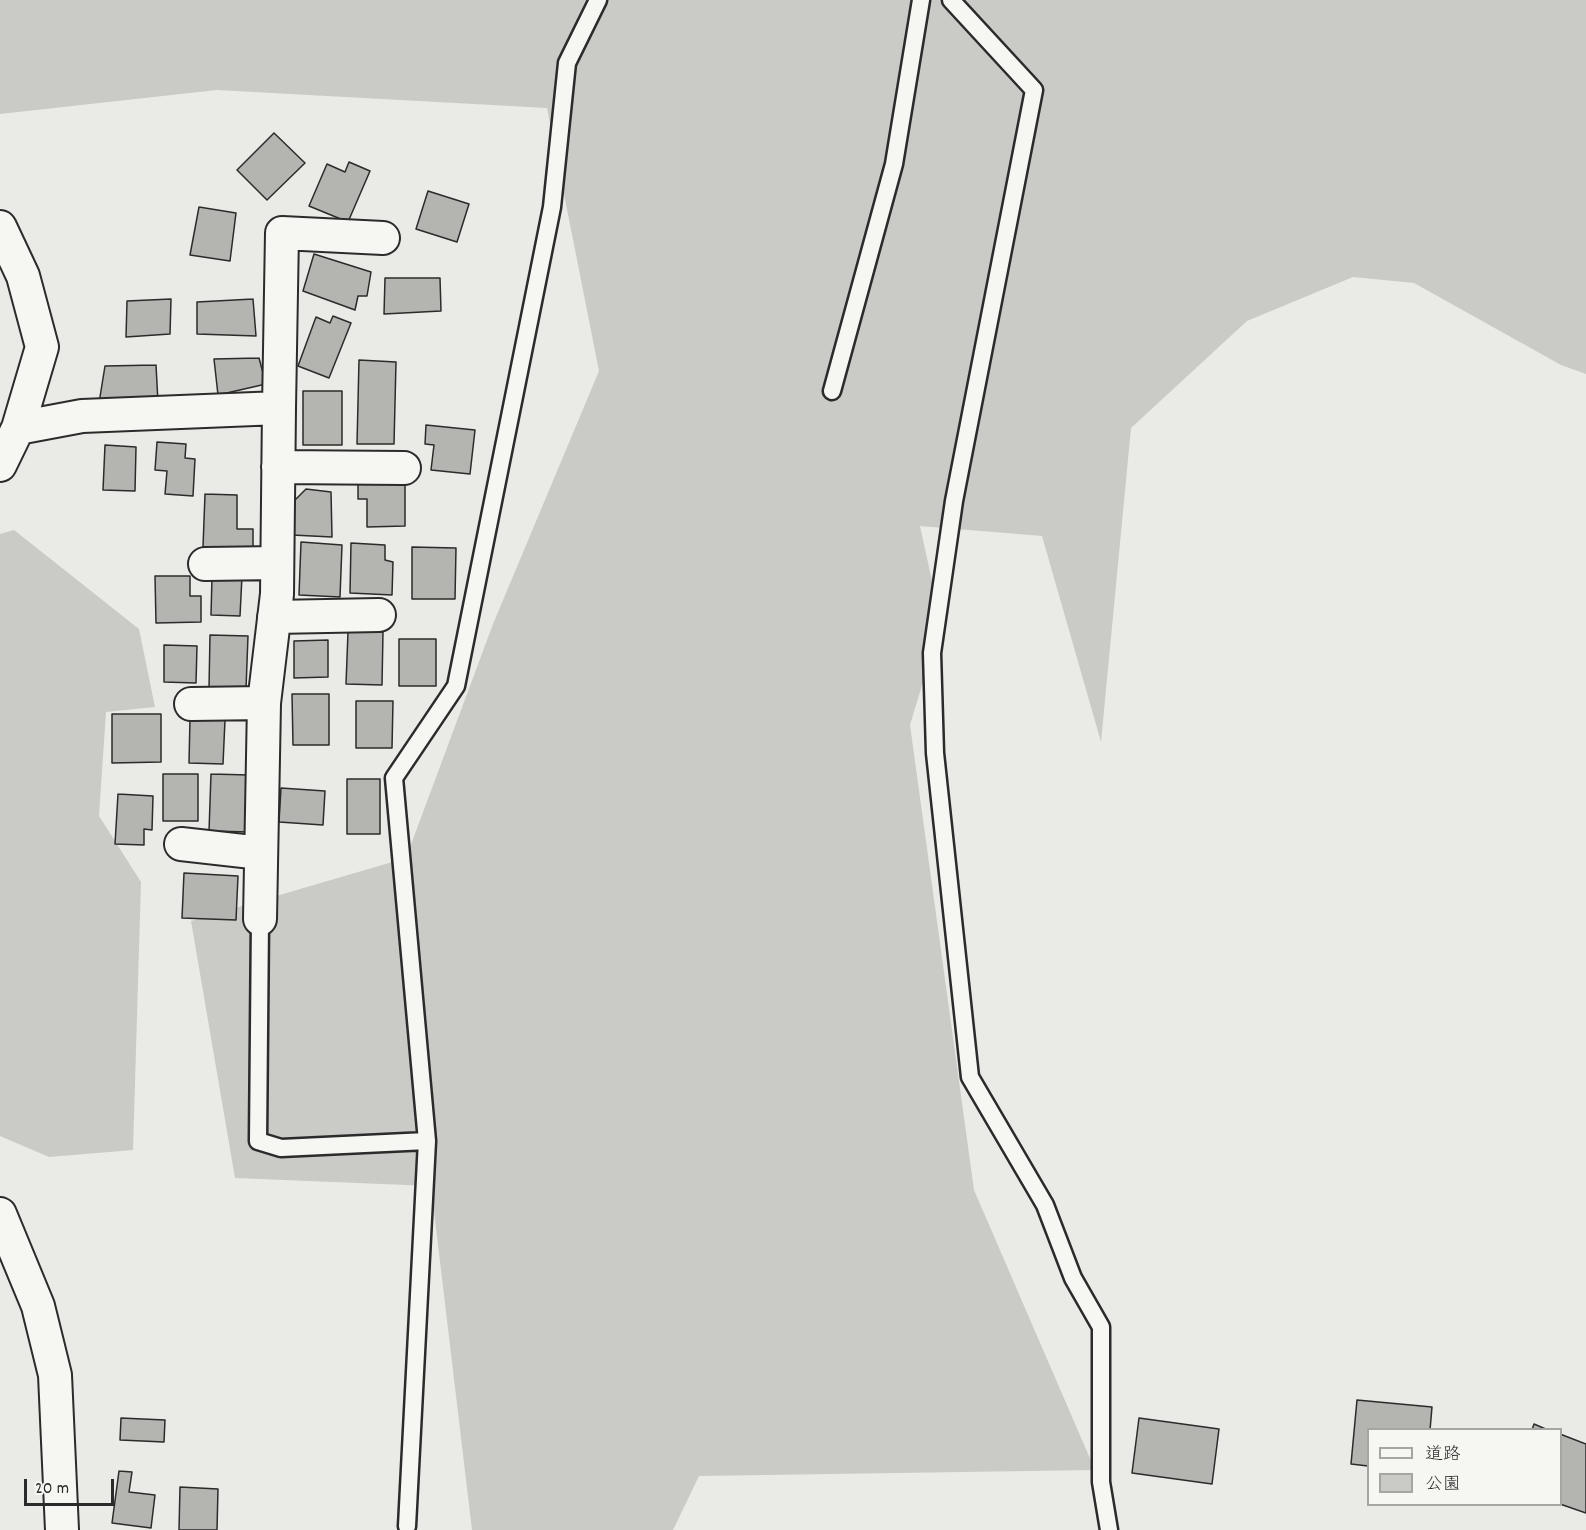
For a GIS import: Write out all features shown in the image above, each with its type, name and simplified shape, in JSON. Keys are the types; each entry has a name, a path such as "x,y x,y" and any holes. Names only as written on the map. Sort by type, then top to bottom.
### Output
{"street":[{"path":"0,227 23,276 42,347 18,428 0,465"},
{"path":"260,919 264,704 274,617 277,563 282,233 383,238"},
{"path":"18,428 82,416 279,408"},
{"path":"278,467 404,468"},
{"path":"205,564 277,563"},
{"path":"274,617 379,615"},
{"path":"192,704 264,704"},
{"path":"181,844 261,853"},
{"path":"0,1214 38,1305 55,1375 62,1530"}],"lane":[{"path":"407,1526 426,1141 394,778 456,686 552,207 567,63 598,0"},
{"path":"832,391 894,164 921,0"},
{"path":"951,0 1034,90 954,501 932,653 937,776 970,1077 1045,1205 1073,1278 1101,1327 1101,1482 1109,1530"},
{"path":"260,919 258,1141 280,1148 426,1141"}],"green space":[{"path":"0,0 1586,0 1586,374 1561,365 1414,283 1353,277 1247,321 1131,428 1101,742 1042,536 920,526 941,622 910,725 974,1190 1095,1470 699,1476 673,1530 472,1530 431,1186 235,1178 191,921 406,858 493,624 599,371 547,108 217,90 0,114"},
{"path":"14,530 139,629 155,707 106,712 99,816 141,882 133,1150 49,1157 0,1136 0,534"}],"building":[{"path":"274,133 305,163 267,200 237,170"},
{"path":"349,162 370,171 348,222 309,206 327,164 345,172"},
{"path":"428,191 469,204 457,242 416,229"},
{"path":"199,207 236,213 230,261 190,255"},
{"path":"314,254 371,272 367,296 358,296 355,310 303,291"},
{"path":"385,278 440,278 441,311 384,314"},
{"path":"171,299 170,334 126,337 127,301"},
{"path":"253,299 256,336 197,334 197,302"},
{"path":"333,316 351,323 329,378 298,366 316,317 330,323"},
{"path":"259,358 266,384 218,395 214,359"},
{"path":"359,360 396,362 394,444 357,444"},
{"path":"156,365 158,402 99,403 105,366"},
{"path":"303,391 342,391 342,445 303,445"},
{"path":"426,425 475,430 470,474 431,470 434,445 425,444"},
{"path":"157,442 186,444 185,458 195,459 193,496 165,494 167,471 155,470"},
{"path":"105,445 136,447 135,491 103,490"},
{"path":"358,479 405,479 405,526 367,527 367,499 358,499"},
{"path":"306,489 331,492 332,537 292,535 292,503"},
{"path":"205,494 237,495 237,529 253,529 253,548 203,547"},
{"path":"301,542 342,545 340,597 299,595"},
{"path":"351,543 385,545 385,560 393,562 392,595 350,593"},
{"path":"412,547 456,548 455,599 412,599"},
{"path":"155,576 190,576 190,596 201,596 201,622 156,623"},
{"path":"242,576 240,616 211,615 212,577"},
{"path":"348,632 383,632 382,685 346,684"},
{"path":"210,635 248,636 246,689 209,688"},
{"path":"399,639 436,639 436,686 399,686"},
{"path":"328,640 328,677 294,678 294,641"},
{"path":"164,645 197,646 196,683 164,682"},
{"path":"292,694 329,694 329,745 293,745"},
{"path":"356,701 393,701 392,748 356,748"},
{"path":"112,714 161,714 161,762 112,763"},
{"path":"190,718 225,720 223,764 189,763"},
{"path":"163,774 198,774 198,821 163,821"},
{"path":"211,774 250,775 250,832 209,831"},
{"path":"347,779 380,779 380,834 347,834"},
{"path":"281,788 325,791 323,825 279,822"},
{"path":"118,794 153,796 152,830 144,829 144,845 115,844"},
{"path":"184,873 238,876 236,920 182,918"},
{"path":"1357,1400 1432,1407 1430,1428 1367,1428 1367,1466 1351,1464"},
{"path":"121,1418 165,1420 164,1442 120,1440"},
{"path":"1139,1418 1219,1429 1212,1484 1132,1473"},
{"path":"1562,1435 1586,1444 1586,1513 1562,1505"},
{"path":"119,1471 132,1472 129,1492 155,1495 151,1528 112,1523"},
{"path":"180,1487 218,1489 217,1530 179,1530"}]}
